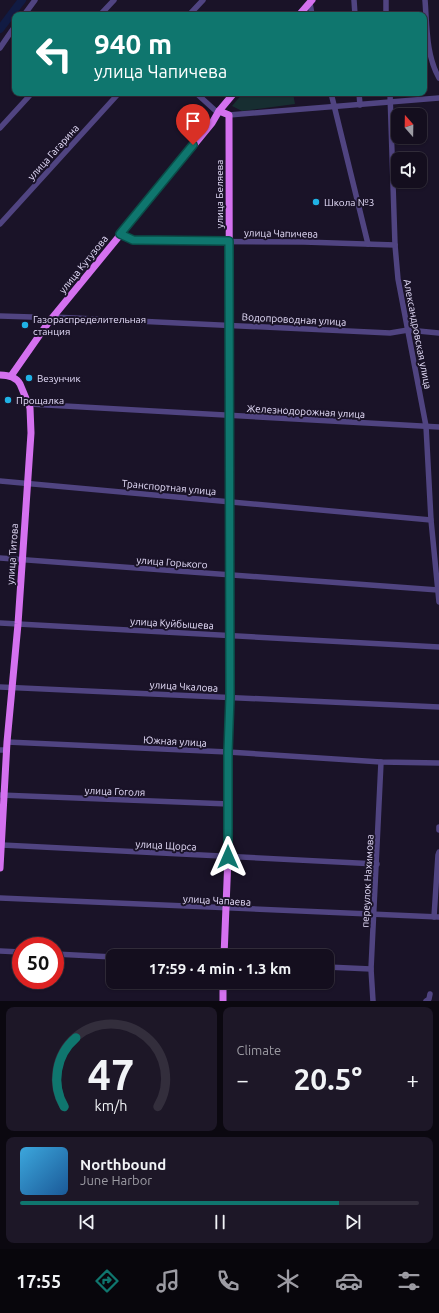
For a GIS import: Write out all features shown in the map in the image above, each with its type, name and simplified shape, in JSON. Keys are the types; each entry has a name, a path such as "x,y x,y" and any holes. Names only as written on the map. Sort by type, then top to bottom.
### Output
{"main road":[{"path":"302,12 311,1"},
{"name":"улица Кутузова","path":"12,376 53,316 212,123 218,112 231,96"},
{"path":"218,112 229,115"},
{"name":"улица Беляева","path":"224,949 228,857 228,752 230,697 229,115"},
{"path":"1,374 12,376"},
{"name":"улица Титова","path":"0,868 3,750 7,742 18,624 31,433 29,404 18,380 12,376"},
{"path":"223,1001 224,989"}],"street":[{"path":"26,12 35,0"},
{"path":"105,12 114,0"},
{"path":"192,12 203,0"},
{"path":"354,0 355,12"},
{"path":"386,0 386,12"},
{"path":"426,0 426,12"},
{"path":"311,1 312,12"},
{"path":"0,48 12,30"},
{"path":"427,36 433,68 439,78"},
{"path":"0,128 29,96"},
{"name":"улица Гагарина","path":"0,224 116,96"},
{"path":"199,96 218,112"},
{"path":"332,96 368,244"},
{"path":"359,96 360,105"},
{"name":"Александровская улица","path":"390,96 395,245 398,278 426,426 431,520 439,602"},
{"path":"229,115 439,98"},
{"name":"улица Чапичева","path":"120,234 133,240 304,242 395,245"},
{"path":"0,316 32,317 48,323"},
{"name":"Водопроводная улица","path":"53,316 229,326 390,333 408,330 439,333"},
{"name":"Железнодорожная улица","path":"29,404 426,426 439,428"},
{"name":"Транспортная улица","path":"0,481 431,520"},
{"name":"улица Горького","path":"0,558 438,590"},
{"name":"улица Куйбышева","path":"0,623 439,647"},
{"name":"улица Чкалова","path":"0,687 439,707"},
{"name":"Южная улица","path":"7,742 228,752 381,762 439,763"},
{"name":"переулок Нахимова","path":"373,1001 371,969 381,762"},
{"name":"улица Гоголя","path":"2,795 229,804"},
{"name":"улица Щорса","path":"1,846 377,864"},
{"path":"436,917 439,852"},
{"name":"улица Чапаева","path":"0,898 436,917"},
{"path":"0,951 12,952"},
{"path":"64,954 106,957"},
{"path":"334,967 371,969"},
{"path":"426,1001 429,999 430,994"}],"green space":[{"path":"240,96 294,96 295,104 242,111 232,106"}],"waterway":[{"path":"13,12 22,0"},
{"path":"0,29 12,13"}],"place":[{"name":"Школа №3","path":"316,202"},
{"name":"Газораспределительная станция","path":"25,325"},
{"name":"Везунчик","path":"29,378"},
{"name":"Прощалка","path":"8,400"}],"route":[{"path":"193,145 120,234 133,240 229,241 230,697 228,752 228,857"}]}
